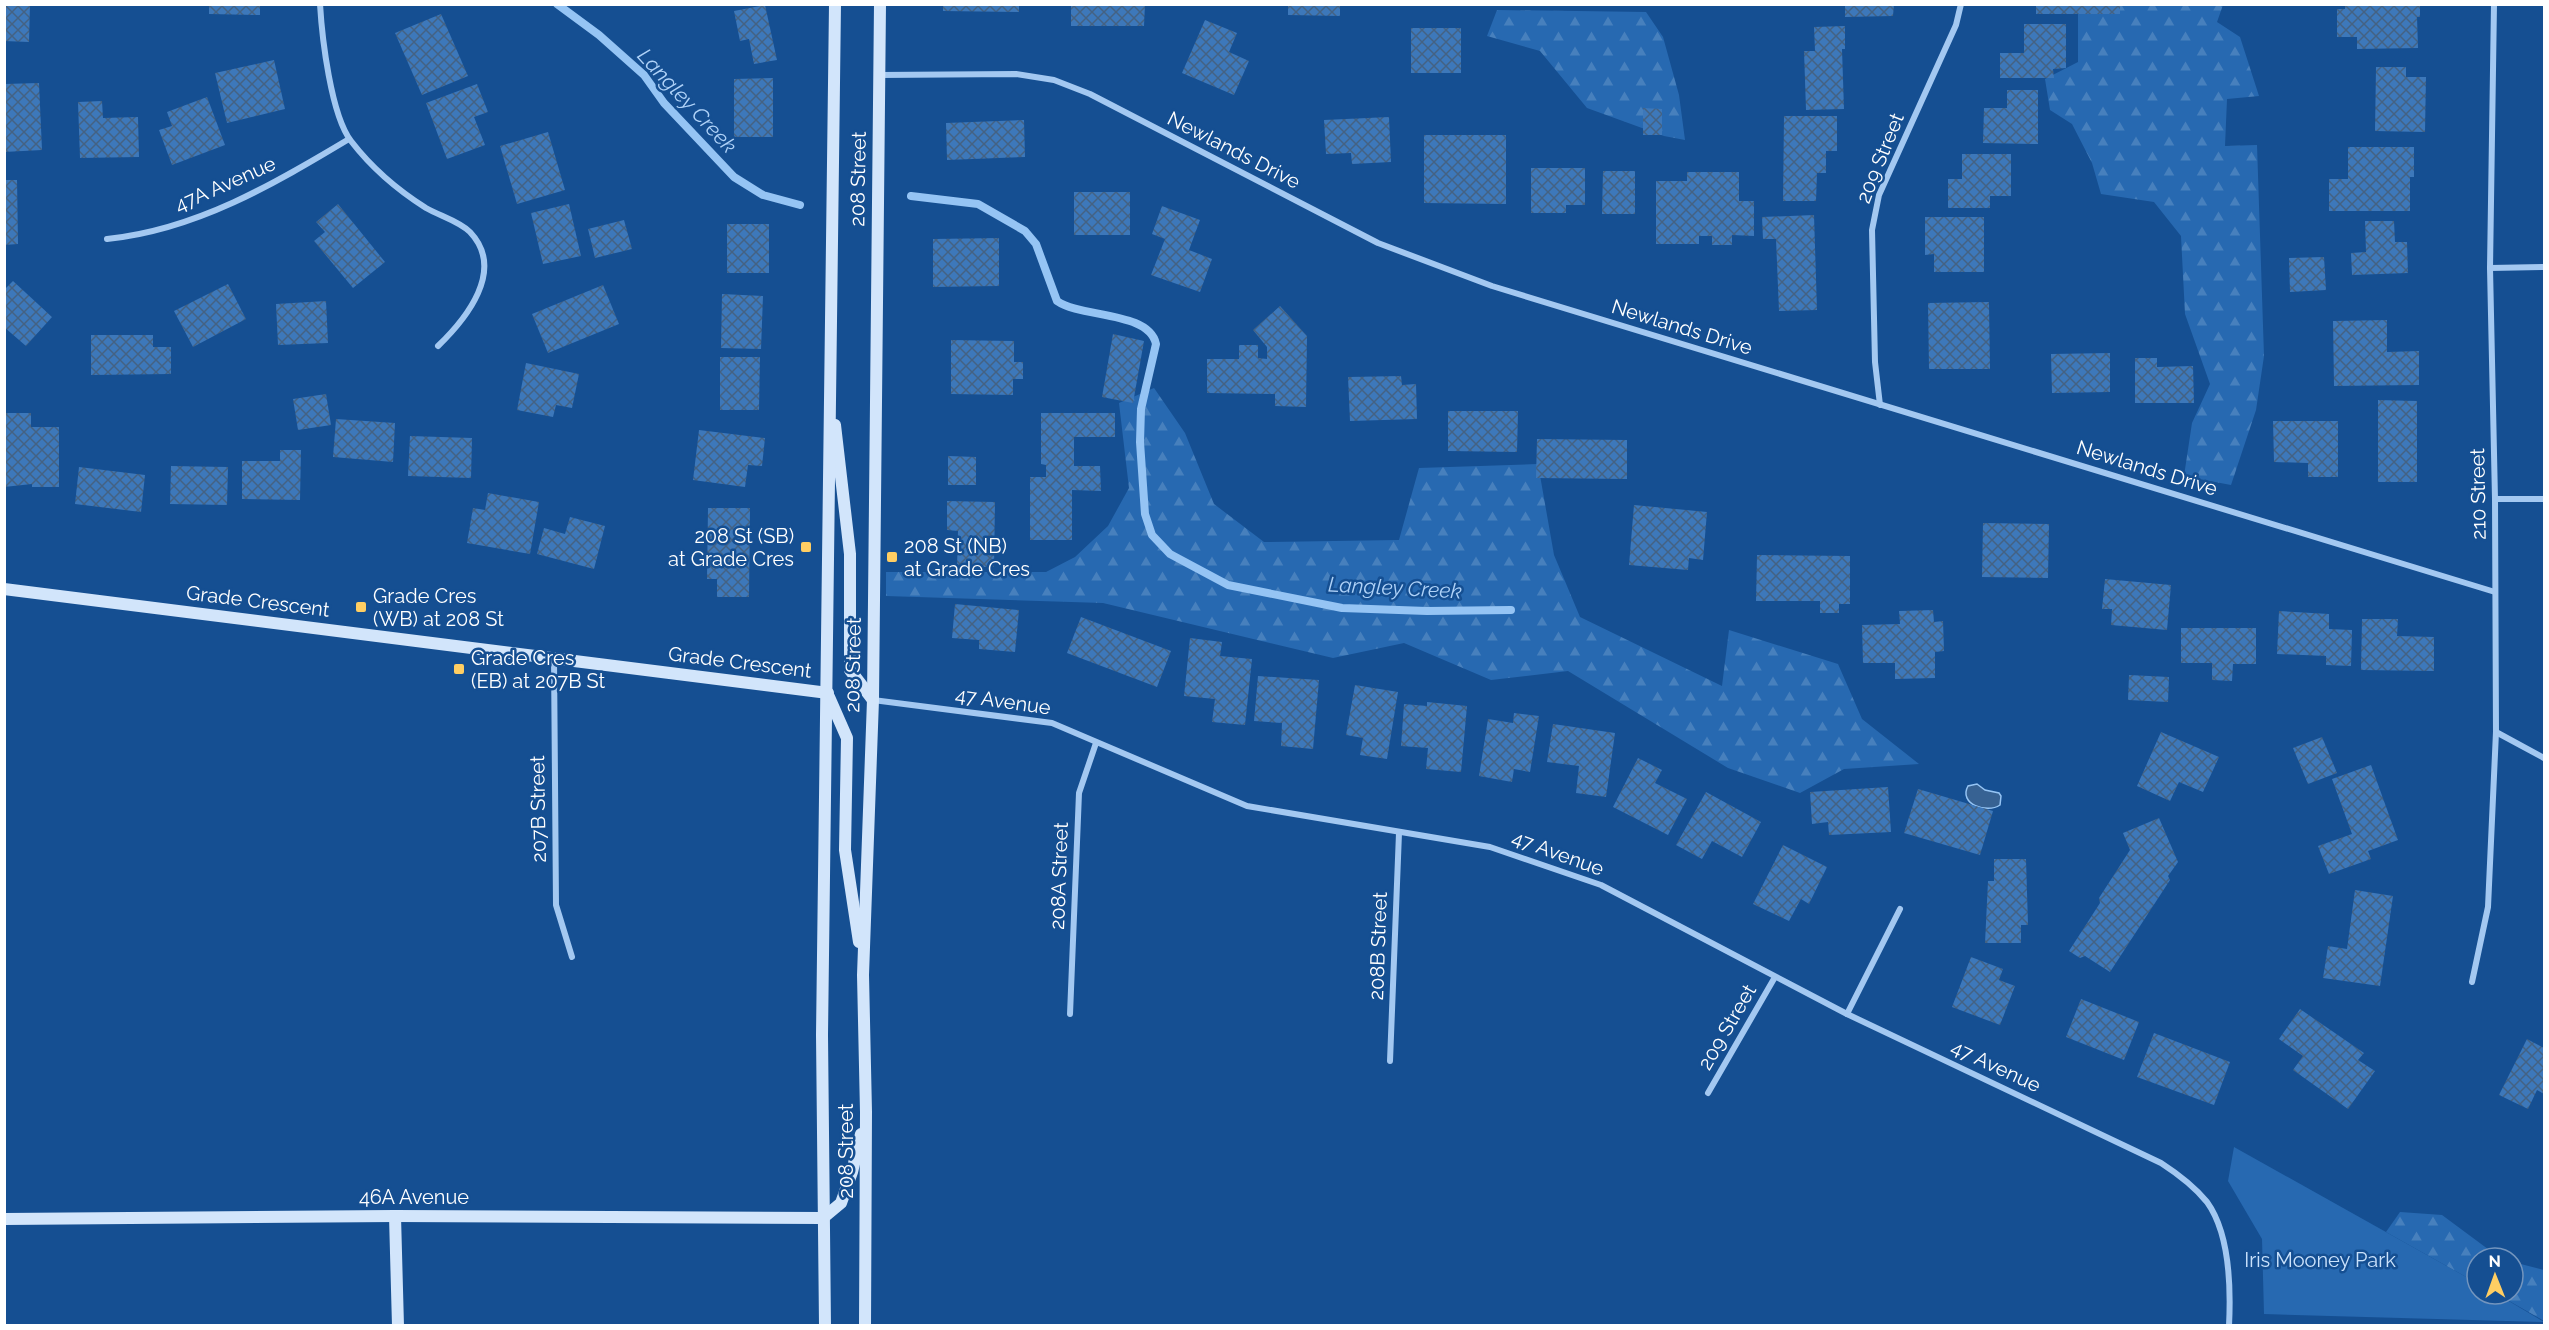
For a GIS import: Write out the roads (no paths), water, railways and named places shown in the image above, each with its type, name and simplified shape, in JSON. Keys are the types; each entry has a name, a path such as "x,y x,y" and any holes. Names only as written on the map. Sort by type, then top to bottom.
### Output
{"main road":[{"name":"208 Street","path":"825,1326 822,1035 835,4"},
{"name":"208 Street","path":"865,1326 866,1112 863,975 873,700 880,4"},
{"path":"829,365 850,554 850,670 873,700"},
{"name":"Grade Crescent","path":"4,589 828,693"},
{"path":"828,693 847,738 845,850 863,975"},
{"path":"823,1218 841,1203 852,1172 866,1112"},
{"path":"395,1216 398,1326"},
{"name":"46A Avenue","path":"4,1219 395,1216 823,1218"}],"street":[{"path":"320,4 325,54 332,89 349,139 406,194 469,231 480,246 483,268 482,287 460,324 438,346"},
{"name":"209 Street","path":"1880,405 1875,362 1874,212 1883,186 1956,25 1961,4"},
{"name":"210 Street","path":"2472,982 2488,907 2496,732 2495,498 2490,268 2494,4"},
{"name":"Newlands Drive","path":"879,75 1016,74 1054,80 1090,94 1378,243 1492,286 2495,592"},
{"name":"47A Avenue","path":"107,239 159,230 206,214 270,185 349,139"},
{"path":"2490,268 2544,267"},
{"path":"2495,498 2544,499"},
{"name":"207B Street","path":"554,658 556,905 572,957"},
{"name":"47 Avenue","path":"873,700 1052,723 1247,807 1490,847 1601,885 1847,1014 2161,1162 2185,1179 2208,1203 2218,1225 2229,1276 2229,1326"},
{"path":"2496,732 2544,758"},
{"name":"208A Street","path":"1070,1014 1079,793 1096,743"},
{"name":"208B Street","path":"1390,1060 1399,833"},
{"path":"1847,1014 1900,909"},
{"name":"209 Street","path":"1708,1093 1775,977"}],"waterway":[{"name":"Langley Creek","path":"557,4 599,35 644,75 664,103 734,177 763,195 800,205"},
{"name":"Langley Creek","path":"911,196 978,204 1025,231 1036,244 1057,301 1082,310 1128,320 1151,333 1156,344 1141,409 1140,442 1145,514 1152,535 1170,554 1228,585 1342,608 1427,611 1511,610"}],"place":[{"name":"208 St (SB) at Grade Cres","path":"806,547"},
{"name":"208 St (NB) at Grade Cres","path":"892,557"},
{"name":"Grade Cres (WB) at 208 St","path":"361,607"},
{"name":"Grade Cres (EB) at 207B St","path":"459,669"}],"park label":[{"name":"Iris Mooney Park","path":"2320,1260"}]}
